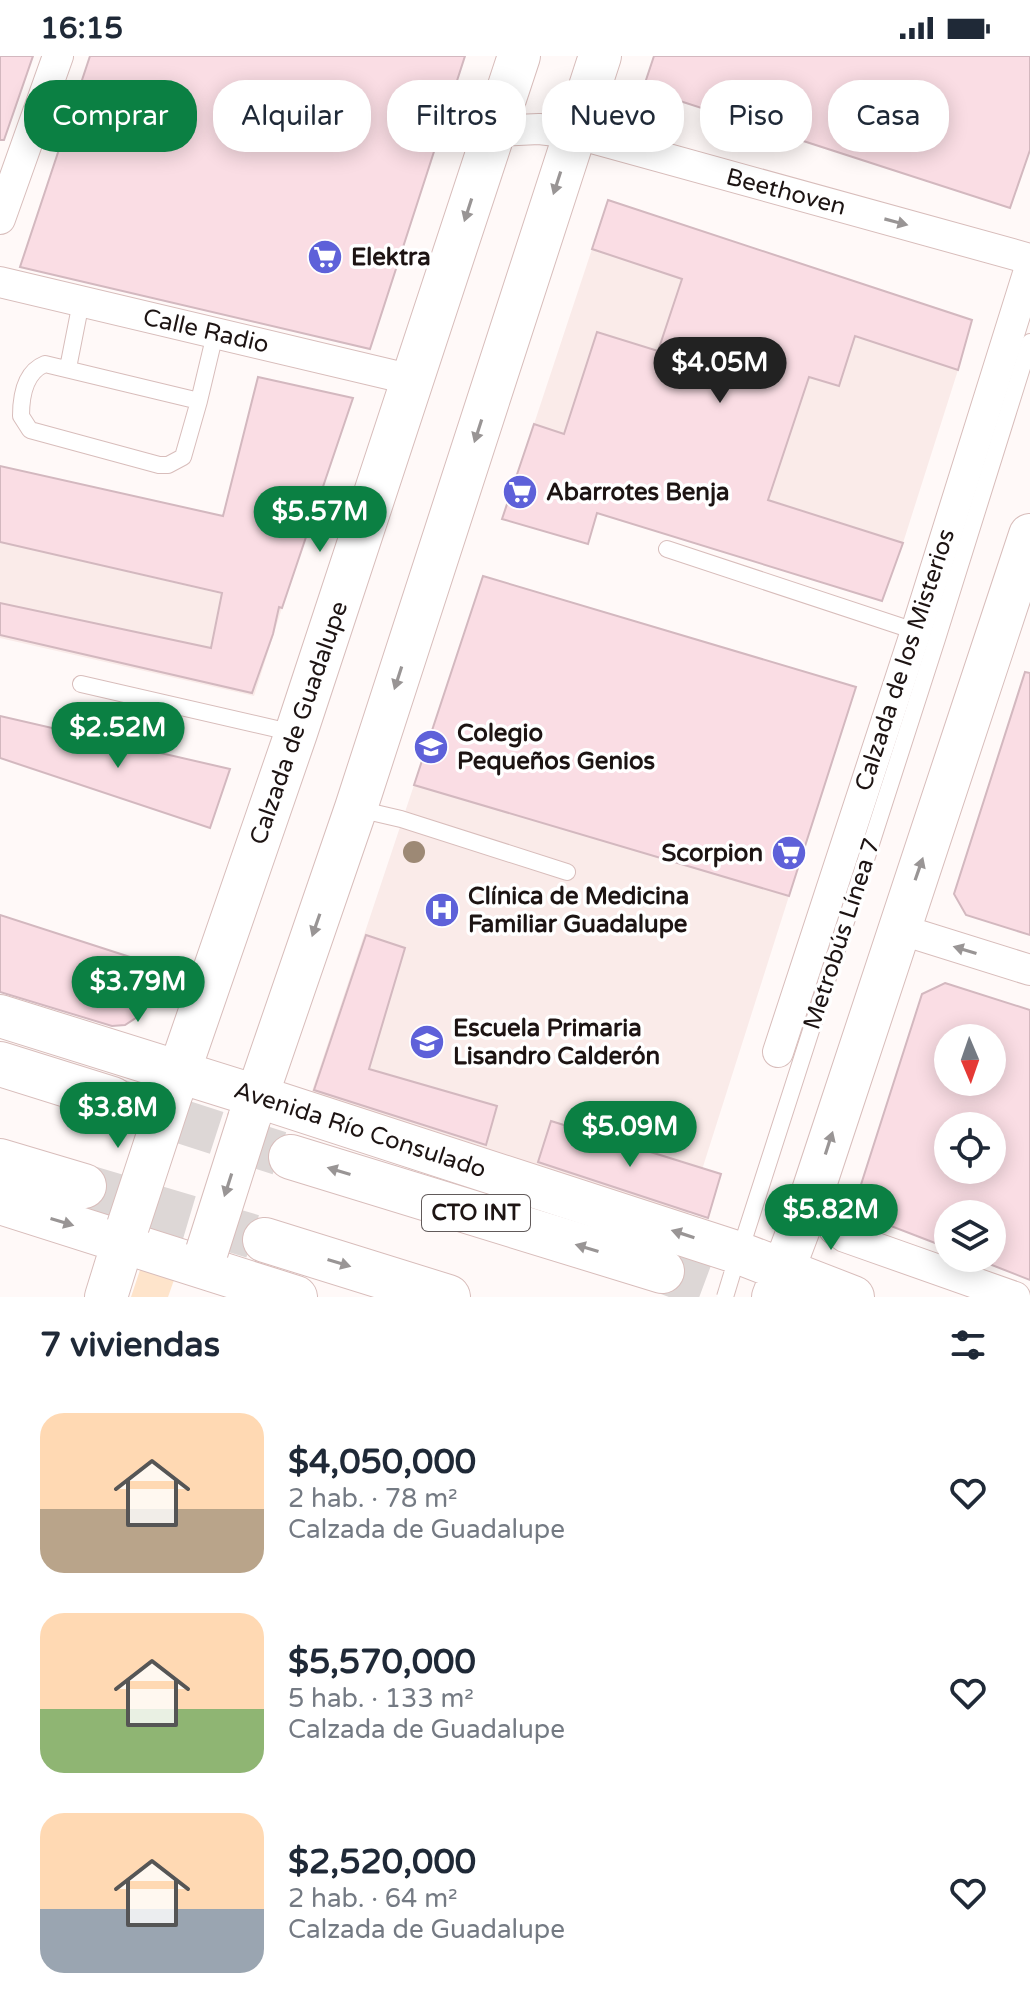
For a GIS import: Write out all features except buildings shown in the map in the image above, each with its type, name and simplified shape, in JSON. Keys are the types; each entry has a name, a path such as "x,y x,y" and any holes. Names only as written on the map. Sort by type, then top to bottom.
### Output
{"highway":[{"path":"0,1064 112,1099"},
{"name":"CTO INT","path":"291,1157 662,1271"},
{"path":"0,1161 84,1186"},
{"path":"265,1240 448,1297"}],"main road":[{"name":"Calzada de Guadalupe","path":"511,80 519,56"},
{"path":"592,80 600,56"},
{"name":"Calzada de Guadalupe","path":"106,1297 487,152"},
{"path":"200,1271 252,1108 356,808 568,152"},
{"path":"777,1285 812,1194 899,929 1020,604 1030,535"},
{"name":"Avenida Río Consulado","path":"0,1016 176,1083 736,1264 777,1285 853,1297"},
{"path":"0,1203 126,1234 200,1271 296,1297"}],"street":[{"path":"0,219 58,56"},
{"name":"Beethoven","path":"643,152 1030,259"},
{"name":"Calzada de los Misterios","path":"778,1052 926,635 1030,267"},
{"name":"Calle Radio","path":"0,282 413,380"},
{"path":"899,929 1030,970"},
{"path":"812,1194 834,1229 845,1237 1015,1297"}],"lane":[{"path":"68,368 81,302"},
{"path":"199,401 45,364 30,374 21,416 30,430 168,465 183,457 199,401 215,334"},
{"name":"Metrobús Línea 7","path":"725,1297 926,635 1030,342"},
{"path":"667,549 926,635"},
{"path":"81,684 296,733"},
{"path":"356,808 401,819 567,872"}],"shaded area":[{"path":"592,249 958,370 903,543 534,424"},
{"path":"0,542 282,608 254,696 0,638"},
{"path":"414,785 789,896 687,1217 310,1097"},
{"path":"141,1267 174,1280 168,1297 131,1297"}],"tunnel":[{"path":"112,1099 291,1157"},
{"path":"84,1186 265,1240"},
{"path":"662,1271 732,1297"}],"place":[{"name":"Elektra","path":"325,257"},
{"name":"Abarrotes Benja","path":"520,492"},
{"name":"Colegio Pequeños Genios","path":"431,747"},
{"name":"Scorpion","path":"789,853"},
{"name":"Clínica de Medicina Familiar Guadalupe","path":"442,910"},
{"name":"Escuela Primaria Lisandro Calderón","path":"427,1042"}]}
